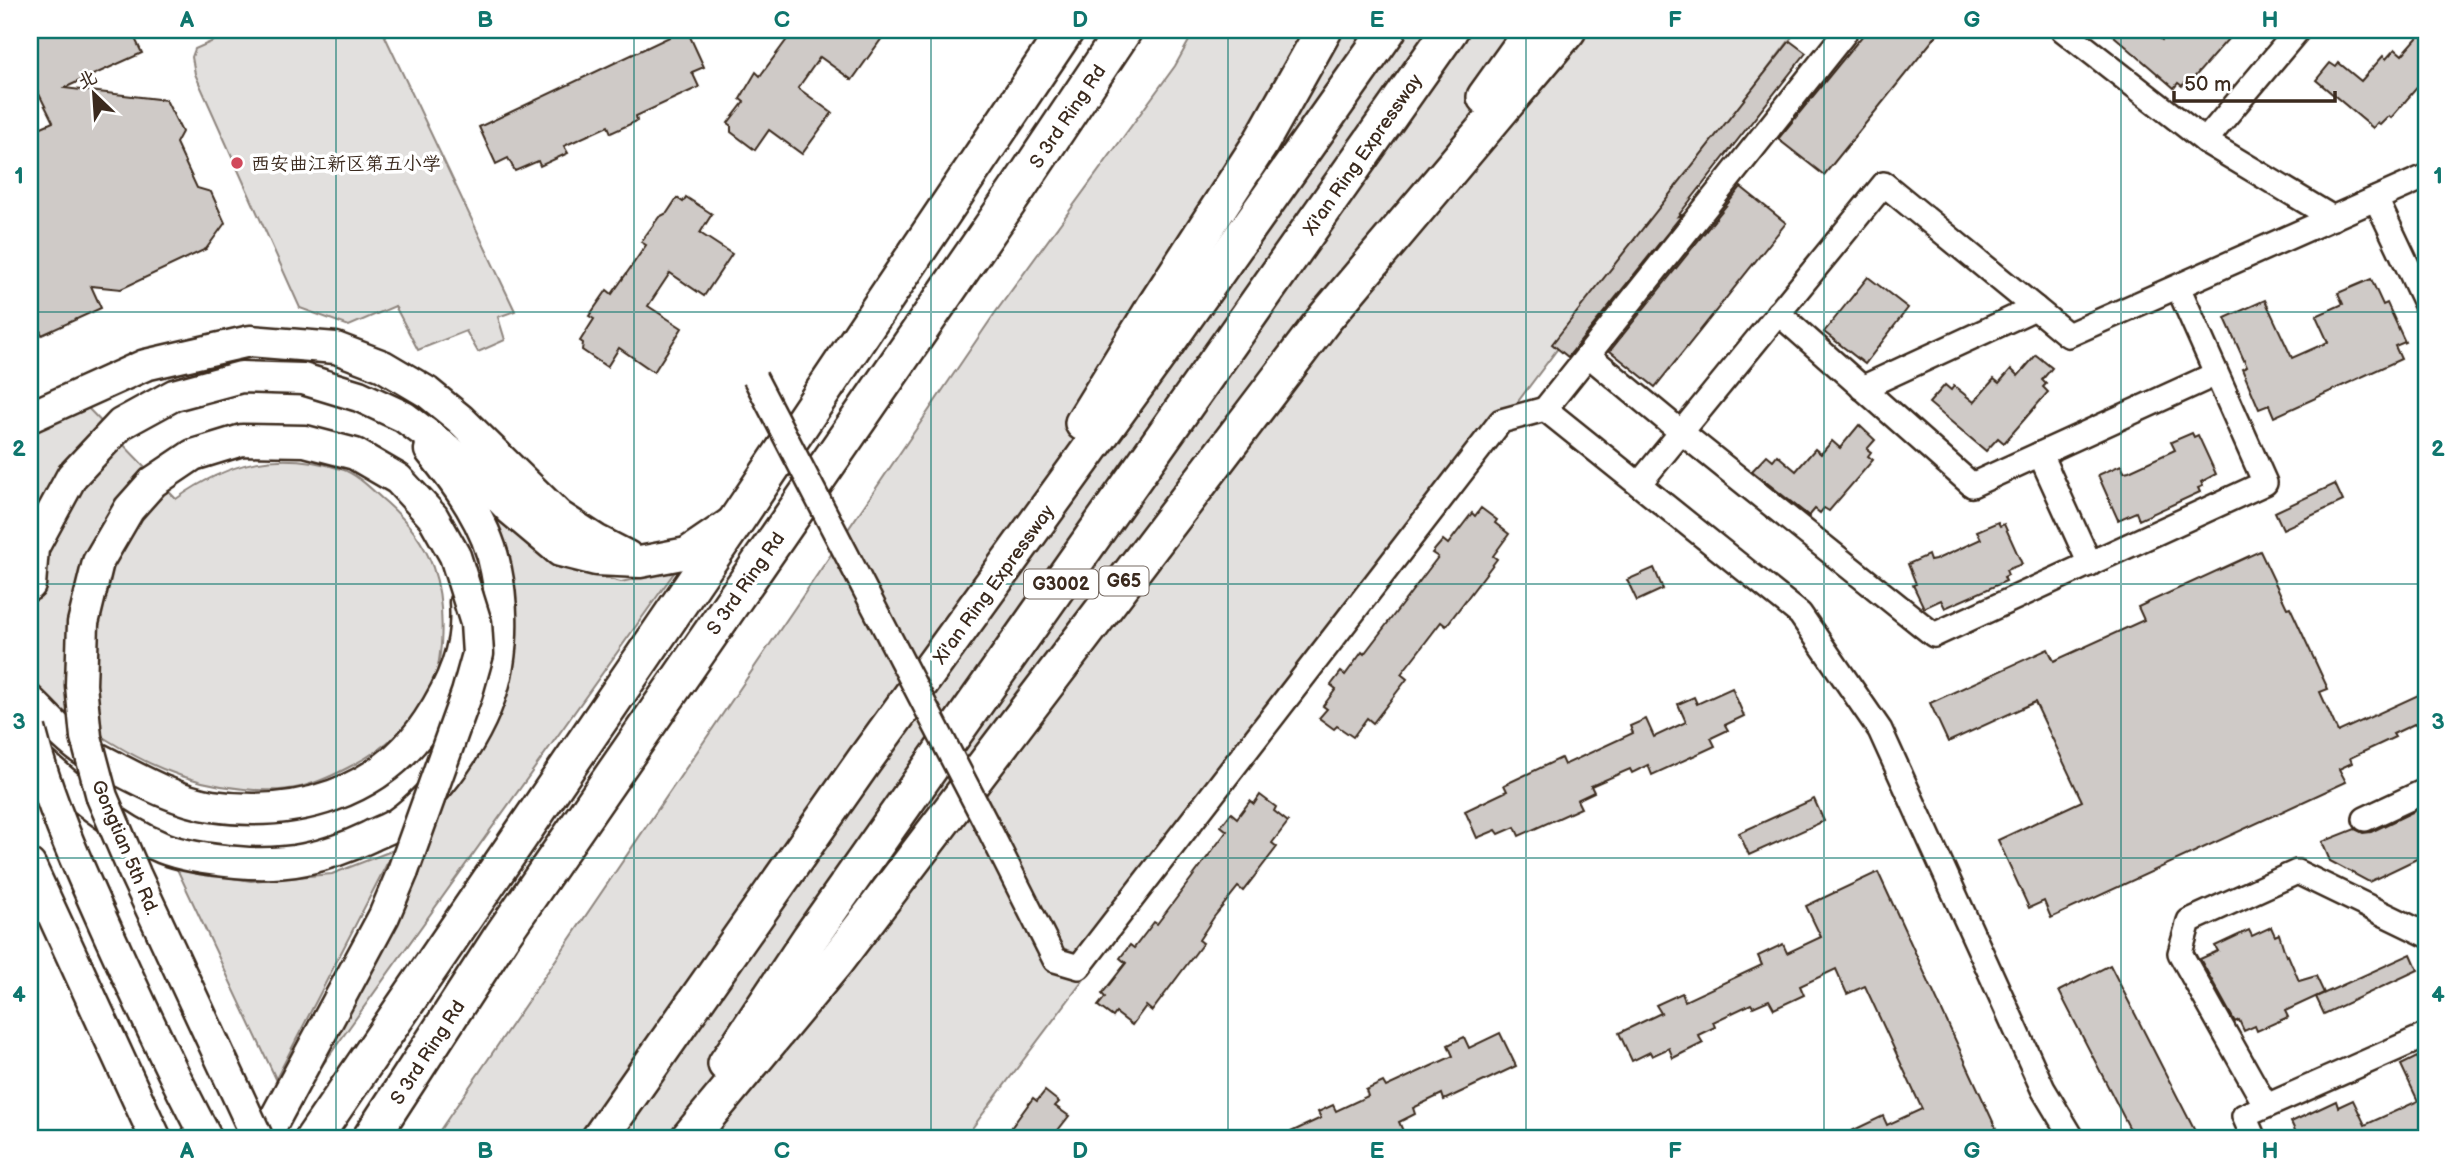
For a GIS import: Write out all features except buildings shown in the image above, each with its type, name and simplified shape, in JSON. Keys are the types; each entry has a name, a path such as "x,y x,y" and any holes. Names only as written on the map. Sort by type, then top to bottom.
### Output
{"highway":[{"path":"313,1139 738,518 1066,30"},
{"name":"S 3rd Ring Rd","path":"370,1139 501,937 1019,187 1124,30"},
{"path":"932,668 1148,318 1260,144 1324,30"},
{"name":"Xi'an Ring Expressway","path":"599,1139 1388,30"},
{"name":"Xi'an Ring Expressway","path":"675,1139 810,938 1450,30"},
{"path":"1325,318 1533,30"},
{"name":"G65","path":"688,1139 836,961 1325,318 1568,30"}],"main road":[{"path":"30,417 145,365 250,341 336,348 383,366 427,392 460,419 559,516 596,540 640,562"},
{"path":"30,585 33,548 72,476 121,424 174,395 240,377 303,379 359,396 404,417 467,464 510,509 560,551 596,560 640,562 687,553 738,518"},
{"path":"30,752 106,817 164,848 205,859 251,863 299,862 342,850 397,823 436,788 465,749 484,708 498,666 500,619 496,569 482,528 458,486 404,417"},
{"name":"Gongtian 5th Rd.","path":"258,1139 102,797 86,737 81,685 83,623 98,562 129,509 153,482 193,455 242,440 305,441 355,454 398,479 433,517 455,556 463,585"},
{"path":"30,701 80,749 155,788 210,806 271,809 316,803 362,782 393,761 419,734 447,692 458,668 467,618 463,585"},
{"path":"264,1139 377,929 403,872 478,654 476,623 463,585"},
{"path":"30,729 41,773 65,838 169,1068 207,1139"},
{"path":"30,865 156,1139"},
{"path":"169,1068 195,1139"},
{"path":"244,1106 264,1139"}],"street":[{"path":"755,378 1055,961 1079,967 1501,421 1545,409 1844,34 1842,30"},
{"path":"2206,141 2298,30"},
{"path":"2078,34 2206,141 2333,218"},
{"path":"1639,484 1884,184 2068,335 2427,176"},
{"path":"2376,199 2427,307"},
{"path":"1588,355 1934,635 2265,483 2178,287"},
{"path":"1862,388 2035,308"},
{"path":"1778,313 1972,485 2216,374"},
{"path":"1545,409 1800,614 1880,730 2043,1089 2073,1139"},
{"path":"2040,454 2090,564"},
{"path":"2365,819 2427,790"},
{"path":"2266,1106 2180,953 2189,921 2297,872 2427,934"},
{"path":"2254,1139 2244,1116 2427,1035"}],"shaded area":[{"path":"238,30 382,30 515,311 498,317 505,340 478,352 466,331 418,350 395,306 349,326 300,308 195,74 192,57 195,49"},
{"path":"1195,30 1793,30 1794,34 964,1139 434,1139 995,313 1175,66"},
{"path":"86,406 176,499 195,486 234,468 275,460 296,460 347,471 366,484 403,518 433,567 441,603 442,623 434,685 421,707 396,735 366,758 314,783 289,789 244,789 202,782 163,769 107,740 58,707 48,697 30,675 30,432"},
{"path":"492,510 527,543 569,569 621,582 676,570 299,1098 442,801 473,765 497,718 515,606 510,556"},
{"path":"394,850 276,1079 177,869 251,881 332,874"}],"place":[{"name":"西安曲江新区第五小学","path":"237,163"}]}
